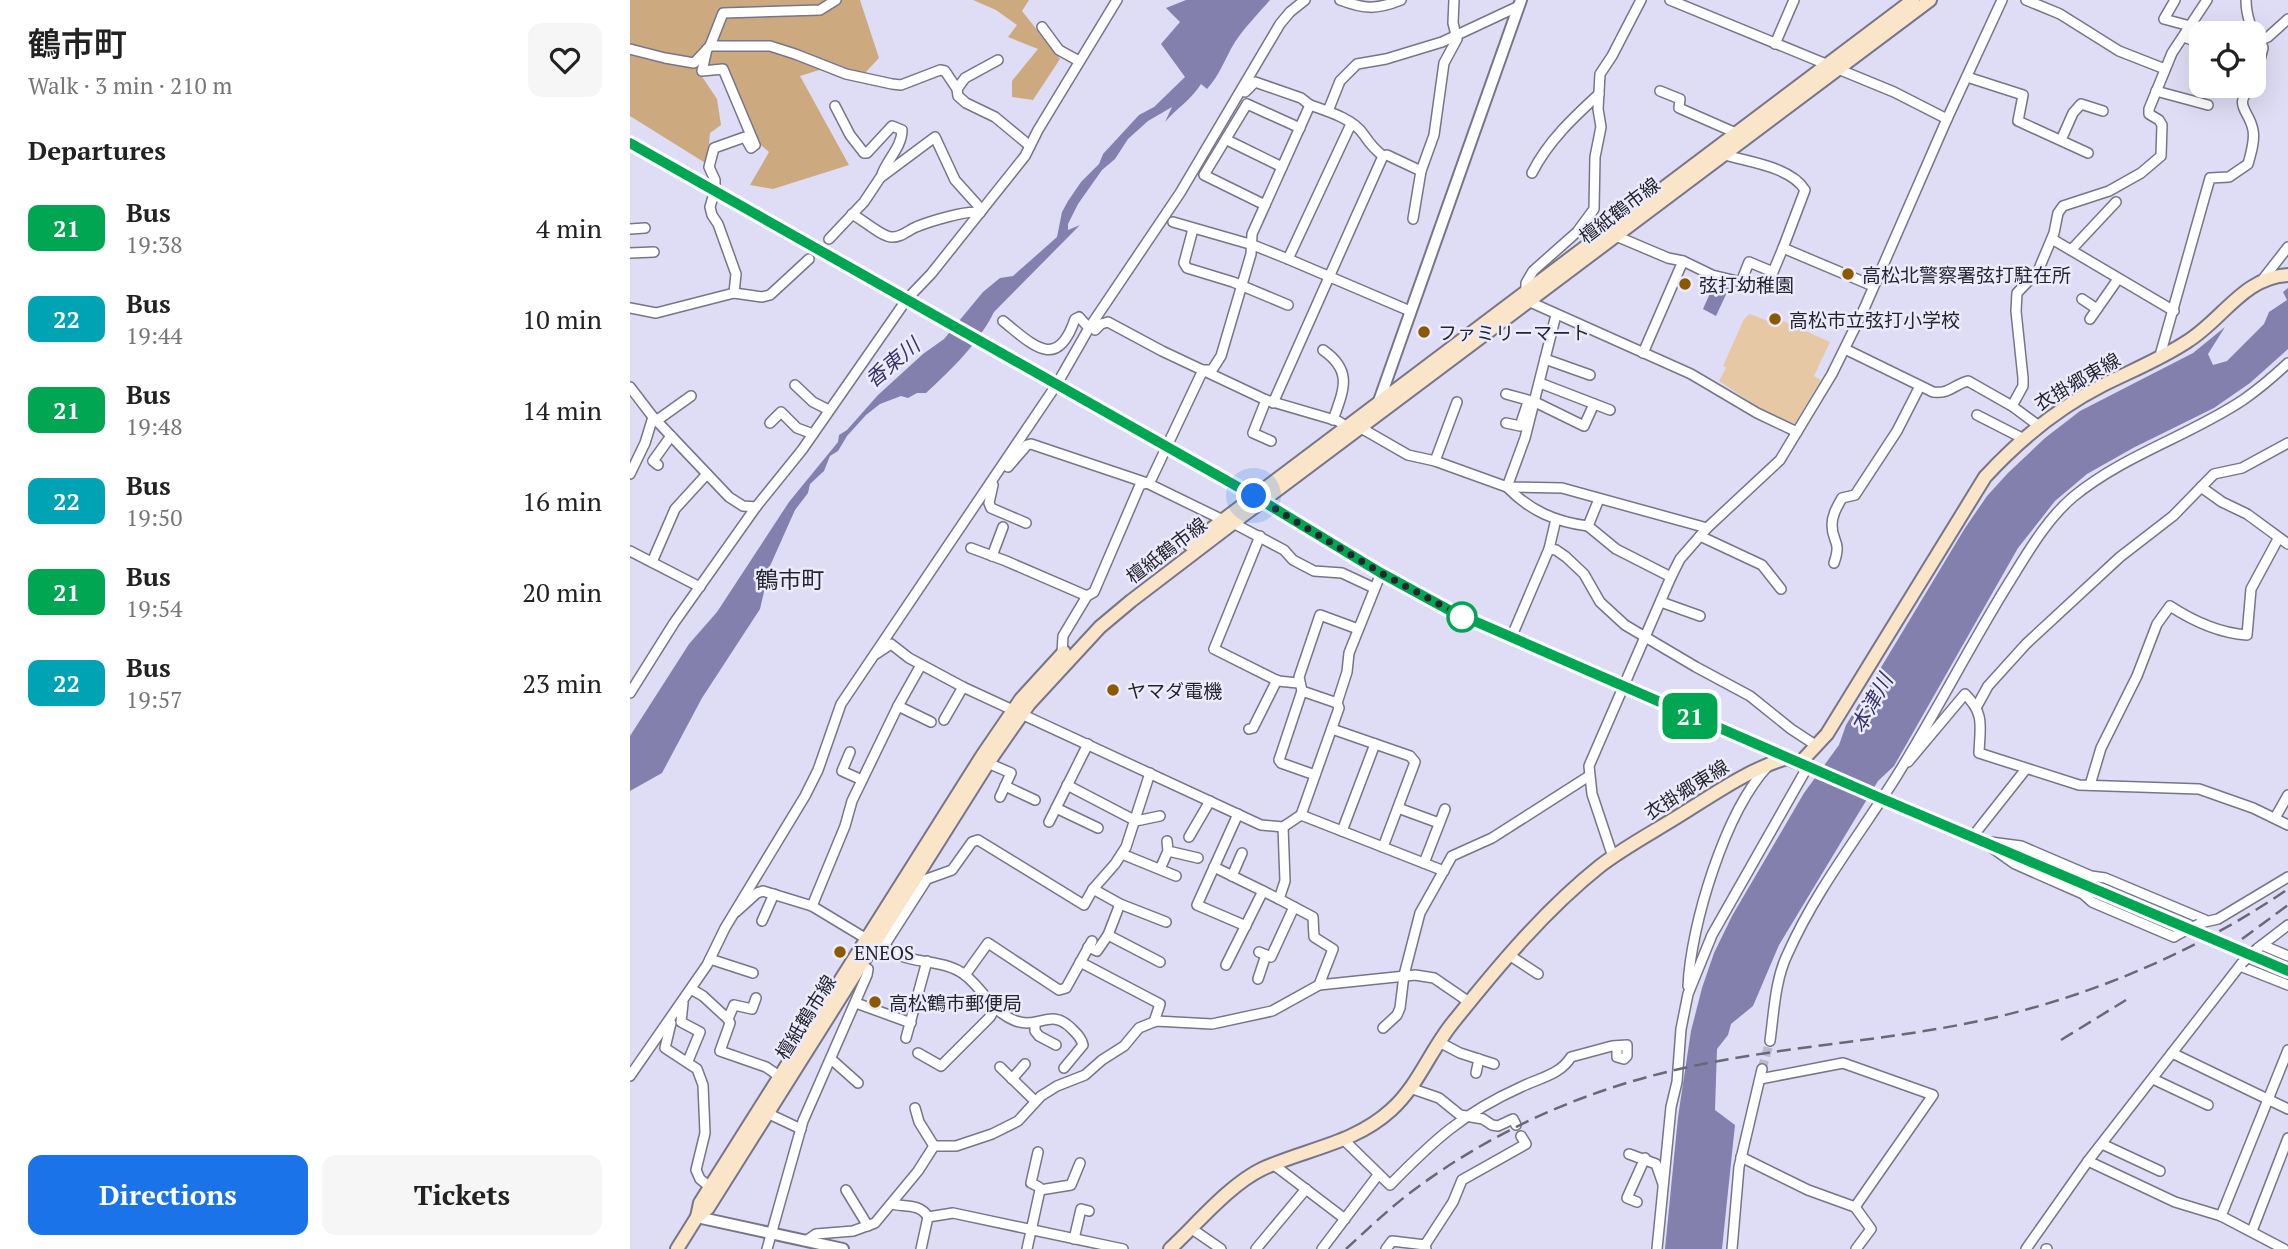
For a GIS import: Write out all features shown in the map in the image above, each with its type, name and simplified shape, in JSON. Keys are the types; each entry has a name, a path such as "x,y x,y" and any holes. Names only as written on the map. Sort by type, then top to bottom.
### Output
{"main road":[{"name":"檀紙鶴市線","path":"1360,425 1378,404 1616,236 1725,155 1913,0"},
{"name":"檀紙鶴市線","path":"697,1217 700,1203 779,1076 856,963 875,942 923,876 1034,684 1062,654 1126,595 1360,425 1736,133 1930,0"},
{"path":"2268,277 2288,275"},
{"name":"衣掛郷東線","path":"1807,766 1985,477 2039,426 2070,404 2159,359 2206,329 2233,301 2268,277"},
{"name":"檀紙鶴市線","path":"875,942 1018,712 1100,627 1228,521"},
{"path":"1787,758 1807,766"},
{"name":"衣掛郷東線","path":"1170,1249 1246,1180 1261,1170 1344,1140 1390,1112 1410,1088 1439,1042 1469,1002 1509,955 1552,911 1613,857 1731,783 1772,762 1787,758"},
{"name":"檀紙鶴市線","path":"677,1249 697,1217 708,1208 856,963"}],"street":[{"path":"734,293 736,274 710,208 715,180 709,167 714,148 745,137 751,148 755,145 723,69 702,71 709,48 723,13 820,10 836,0"},
{"path":"630,693 756,508 910,300 1011,175 1117,0"},
{"path":"1290,12 1296,0"},
{"path":"630,1076 710,959 733,913 805,796 818,770 841,704 995,478 1180,193 1280,24 1305,0"},
{"path":"1340,0 1363,8 1382,7 1401,0"},
{"path":"1413,219 1421,171 1434,135 1444,64 1456,36 1453,23 1454,0"},
{"path":"1641,0 1600,74 1598,109 1601,127 1595,157 1594,209 1577,232 1533,271 1526,283 1528,297 1556,315 1691,374 1757,413 1797,432"},
{"path":"1670,0 1894,92 1947,119"},
{"path":"1692,10 1697,0"},
{"path":"1775,44 1794,0"},
{"path":"1613,857 1592,794 1589,776 1591,759 1671,577 1680,559 1704,532 1780,460 1797,432 1845,348 2002,0"},
{"path":"2026,0 2060,14 2119,51 2165,69"},
{"path":"2175,0 2164,19 2189,26"},
{"path":"2193,21 2207,0"},
{"path":"2246,0 2251,21"},
{"path":"1328,111 1340,80 1357,64 1386,59 1456,36 1520,3"},
{"path":"1360,425 1378,404 1520,3"},
{"path":"2266,36 2288,19"},
{"path":"1042,27 1059,50 1079,61"},
{"path":"2012,406 2023,378 2016,312 2017,293 2038,271 2052,239 2058,213 2063,206 2109,191 2141,173 2161,156 2162,125 2149,114 2172,53 2189,28"},
{"path":"2185,37 2189,39"},
{"path":"630,49 694,63 709,48 770,47 846,74 901,85 940,70 945,71 957,89 958,96 966,103 995,117 1030,146"},
{"path":"957,89 965,78 998,60"},
{"path":"1967,76 2024,95 2018,121 2088,153"},
{"path":"1239,94 1244,93 1255,82 1301,98 1351,124 1383,156 1387,155 1421,171"},
{"path":"1660,91 1679,99 1679,108 1736,133"},
{"path":"2156,92 2208,105"},
{"path":"1532,173 1542,154 1577,114 1599,94"},
{"path":"2159,359 2210,178 2229,177 2248,164 2253,129 2241,102 2242,98"},
{"path":"1265,205 1204,175 1247,104 1300,128"},
{"path":"2061,140 2073,113 2081,104 2103,111"},
{"path":"1203,370 1212,370 1221,356 1253,246 1252,234 1310,105"},
{"path":"829,239 870,196 897,149 903,133 892,126 867,153 863,153 835,106"},
{"path":"1288,259 1351,124"},
{"path":"880,178 934,137 955,180 981,211"},
{"path":"1227,141 1282,167"},
{"path":"630,143 910,300 1458,615 1787,758"},
{"path":"1616,236 1712,275 1741,282 1749,262 1773,272 1805,190 1800,183 1762,163 1725,155"},
{"path":"1271,441 1253,433 1383,156"},
{"path":"2071,250 2116,202"},
{"path":"852,214 892,238 920,225 963,212 981,211"},
{"path":"1173,222 1288,259 1410,311"},
{"path":"630,229 645,228"},
{"path":"1193,229 1184,262 1187,268 1288,305"},
{"path":"2052,239 2174,310"},
{"path":"2268,277 2288,247"},
{"path":"1783,248 1872,286"},
{"path":"630,253 654,251"},
{"path":"630,308 656,313 734,293 762,297 770,295 809,259"},
{"path":"1643,353 1683,261"},
{"path":"2090,319 2118,279"},
{"path":"2082,299 2096,309"},
{"path":"1506,423 1520,426 1540,383 1556,315"},
{"path":"1003,321 1036,348 1047,351 1056,350 1062,345 1074,318 1079,317 1091,335 1101,324 1108,323 1270,401 1332,420 1360,425 1408,455 1435,461 1507,487 1562,488 1704,532 1762,565 1781,589"},
{"path":"1845,348 1933,392 1944,393 1959,383 1968,381 2012,406 2039,426"},
{"path":"1323,350 1340,363 1343,376 1339,403 1332,420"},
{"path":"1545,359 1590,375"},
{"path":"1770,1041 1787,954 1850,845 1902,766 1990,612 2051,520 2071,499 2116,467 2241,401 2288,363"},
{"path":"1062,654 1063,636 1087,596 1094,592 1140,485 1150,482 1203,370"},
{"path":"1540,383 1609,410"},
{"path":"795,385 813,402 829,410"},
{"path":"1834,564 1839,548 1833,531 1834,512 1842,498 1856,495 1897,431 1920,386"},
{"path":"630,387 655,419 729,497 743,506 756,508"},
{"path":"1506,394 1584,426 1594,404"},
{"path":"630,474 655,419 691,396"},
{"path":"1435,461 1457,402"},
{"path":"1507,487 1525,438 1531,402"},
{"path":"770,423 781,412 797,428 813,434"},
{"path":"1977,415 2024,439"},
{"path":"658,465 653,461 671,436"},
{"path":"1977,706 1988,686 2026,644 2120,557 2173,516 2214,474 2242,468 2288,443"},
{"path":"1026,523 991,508 989,503 995,478 1031,444 1147,483 1259,536 1314,571 1342,573 1374,588"},
{"path":"652,562 674,509 707,474"},
{"path":"1507,487 1546,517 1588,526 1616,549 1671,577"},
{"path":"2200,487 2247,514 2288,544"},
{"path":"1588,526 1599,499"},
{"path":"740,531 744,516 743,506"},
{"path":"1511,638 1549,549 1556,519"},
{"path":"992,556 1003,527"},
{"path":"1259,536 1214,649 1276,680 1337,703"},
{"path":"2090,785 2101,748 2137,676 2157,624 2170,606 2191,620 2234,634 2246,635 2250,589 2278,539"},
{"path":"971,548 1087,596"},
{"path":"1549,549 1566,557 1584,575 1600,602 1625,625 1750,696 1817,746"},
{"path":"630,551 700,587"},
{"path":"872,656 891,644 921,665 962,687 1261,825 1283,827 1301,815 1339,708 1337,703 1347,671 1349,653 1381,573"},
{"path":"1661,602 1700,616"},
{"path":"1315,775 1279,760 1311,636 1320,615 1358,629"},
{"path":"812,906 862,780 921,665"},
{"path":"1249,729 1252,728 1276,680"},
{"path":"944,720 962,687"},
{"path":"1902,766 1913,759 1965,694 1977,706 1980,722 1979,753 2079,785 2199,789 2288,825"},
{"path":"898,706 931,722"},
{"path":"1332,729 1410,757 1415,762 1382,847"},
{"path":"1048,822 1088,744"},
{"path":"1342,831 1375,744"},
{"path":"850,752 842,771 862,780"},
{"path":"1657,1249 1671,1107 1677,1082 1692,949 1721,846 1761,774 1772,762"},
{"path":"988,763 1011,773 1000,797"},
{"path":"1688,994 1717,925 1807,766 2288,971"},
{"path":"1977,838 2026,769"},
{"path":"923,876 952,870 972,842 978,840 1084,905 1093,889 1122,854 1150,773"},
{"path":"1382,1028 1400,1008 1404,975 1420,913 1452,856 1492,838 1589,776"},
{"path":"1067,785 1136,821 1160,816"},
{"path":"1005,786 1035,800"},
{"path":"2275,818 2288,795"},
{"path":"1189,837 1210,801"},
{"path":"1056,808 1098,828"},
{"path":"1398,808 1439,823"},
{"path":"1424,863 1445,809"},
{"path":"1238,814 1197,905 1246,926"},
{"path":"1301,815 1444,871"},
{"path":"1279,899 1285,881 1283,827"},
{"path":"1977,838 2021,846 2091,876 2105,878 2202,922"},
{"path":"1977,838 2028,871 2174,937 2202,922 2218,919 2288,877"},
{"path":"1160,869 1168,846 1198,858"},
{"path":"1232,876 1242,853"},
{"path":"1122,854 1176,876"},
{"path":"1214,867 1313,917 1314,937 1333,948 1319,985"},
{"path":"1093,889 1120,904 1166,922"},
{"path":"733,913 757,893 764,891 812,906 900,956 957,970 965,975 995,1008 1018,1022 1035,1023 1057,1018 1064,1021 1082,1040 1083,1045 1064,1068"},
{"path":"1226,965 1263,891"},
{"path":"762,920 774,894"},
{"path":"965,975 988,943 1059,990 1066,988 1090,944 1097,951 1108,935 1120,904"},
{"path":"1258,979 1262,954 1271,957 1294,906"},
{"path":"2025,1249 2088,1161 2241,965 2288,925"},
{"path":"1108,935 1160,962"},
{"path":"2260,947 2288,956"},
{"path":"1509,955 1538,975"},
{"path":"710,959 753,973"},
{"path":"906,1038 927,961"},
{"path":"1080,962 1160,1004 1154,1021"},
{"path":"767,1249 801,1129 867,975 868,970 856,963"},
{"path":"2241,965 2288,985"},
{"path":"934,1146 956,1146 992,1134 1018,1121 1035,1101 1058,1086 1085,1076 1101,1060 1124,1046 1139,1028 1154,1021 1212,1024 1272,1011 1319,985 1404,975 1434,978 1469,1002"},
{"path":"691,989 728,1018 730,1023 720,1051 766,1067 779,1076"},
{"path":"728,1018 734,1005 752,1009 757,998"},
{"path":"683,1001 681,1022 700,1032 688,1061"},
{"path":"856,1003 911,1023"},
{"path":"918,1053 941,1066 990,1017 995,1008"},
{"path":"674,1013 664,1045 697,1069 703,1086 705,1133 696,1170 700,1179 710,1187"},
{"path":"1035,1023 1035,1031 1039,1036 1056,1045"},
{"path":"1439,1042 1460,1053 1494,1063"},
{"path":"1344,1140 1391,1185 1432,1143 1465,1116 1500,1097 1564,1069 1571,1057 1617,1046"},
{"path":"2221,1216 2288,1050"},
{"path":"2172,1053 2288,1109"},
{"path":"831,1059 858,1083"},
{"path":"1476,1073 1479,1059"},
{"path":"1732,1249 1741,1157 1761,1074 1843,1063 1933,1095 1854,1207"},
{"path":"1012,1079 1026,1064"},
{"path":"1000,1067 1035,1101"},
{"path":"2153,1079 2208,1105"},
{"path":"1410,1088 1439,1098 1460,1115 1476,1117 1498,1126 1513,1119 1516,1125"},
{"path":"915,1108 919,1122 934,1146"},
{"path":"767,1113 801,1129"},
{"path":"1386,1249 1392,1241 1425,1247 1453,1202 1462,1180 1526,1144 1521,1136"},
{"path":"2252,1231 2288,1139"},
{"path":"2102,1144 2160,1171"},
{"path":"806,1241 816,1234 845,1233 875,1223 918,1171 934,1146"},
{"path":"1038,1152 1031,1183 1041,1190"},
{"path":"1629,1154 1656,1164 1664,1185"},
{"path":"1741,1157 1808,1190 1854,1207 1871,1229 1856,1249"},
{"path":"1637,1202 1627,1198 1645,1158"},
{"path":"2088,1161 2175,1202 2221,1216 2284,1249"},
{"path":"1041,1190 1071,1185 1080,1163"},
{"path":"1274,1165 1345,1219"},
{"path":"1322,1249 1378,1175"},
{"path":"1256,1249 1306,1189"},
{"path":"846,1190 868,1226"},
{"path":"1027,1249 1041,1190"},
{"path":"891,1204 914,1207 925,1212 928,1217 921,1249"},
{"path":"1074,1239 1081,1209 1089,1211"},
{"path":"928,1217 953,1213 1122,1249"},
{"path":"697,1217 843,1249"},
{"path":"1192,1228 1221,1249"}],"shaded area":[{"path":"630,0 860,0 879,58 864,74 829,67 800,76 849,165 773,189 750,185 769,152 756,141 724,67 701,75 717,99 721,125 710,133 707,164 630,116"},
{"path":"973,0 1029,0 1022,11 1060,59 1033,100 1012,97 1012,81 1038,49 1008,37 1017,25 996,10"},
{"path":"1750,314 1768,321 1772,316 1830,342 1814,376 1821,380 1795,424 1761,409 1719,381 1744,319"}],"water":[{"path":"1186,0 1270,0 1239,36 1207,89 1201,84 1165,122 1172,107 1148,121 1128,139 1078,204 1068,224 1068,230 1080,225 994,312 980,335 955,365 926,393 917,393 908,398 901,396 880,404 866,415 847,436 838,451 830,456 824,471 810,484 808,493 795,510 770,566 760,609 702,698 662,773 630,791 630,736 689,644 717,612 789,502 838,442 839,435 847,430 878,395 923,354 944,339 983,292 1000,278 1013,276 1057,237 1062,212 1068,201 1081,182 1099,164 1103,154 1139,115 1154,107 1185,77 1161,44 1180,22 1166,8"},
{"path":"1715,282 1729,288 1716,316 1703,309"},
{"name":"本津川","path":"2288,288 2288,349 2250,383 2214,408 2087,474 2055,501 2018,548 1894,766 1878,781 1779,945 1753,1006 1731,1024 1728,1035 1717,1049 1715,1110 1735,1125 1722,1249 1665,1249 1678,1117 1691,1031 1714,953 1732,916 1804,793 1839,745 1846,725 1965,528 1987,496 2008,473 2045,438 2080,411 2193,353 2225,327 2208,354 2213,365 2227,361 2264,324 2269,312 2287,300 2283,292"}],"tunnel":[{"path":"1762,1069 1770,1041"}],"railway":[{"path":"1346,1249 1402,1199 1468,1153 1542,1115 1594,1094 1708,1063 1979,1021 2060,1000 2140,970 2179,952 2253,912 2288,889"},
{"path":"2242,939 2288,905"},
{"path":"2061,1040 2126,1000"}],"bus line":[{"name":"21","path":"630,143 1254,496 1381,573 1467,619 2288,971"}],"place":[{"name":"高松北警察署弦打駐在所","path":"1848,274"},
{"name":"弦打幼稚園","path":"1685,284"},
{"name":"高松市立弦打小学校","path":"1775,319"},
{"name":"ファミリーマート","path":"1424,332"},
{"name":"ヤマダ電機","path":"1113,690"},
{"name":"ENEOS","path":"840,952"},
{"name":"高松鶴市郵便局","path":"875,1002"}],"district":[{"name":"鶴市町","path":"790,579"}],"route":[{"path":"1254,496 1381,573 1467,619 1462,617"}],"water label":[{"name":"香東川","path":"892,362"}]}
